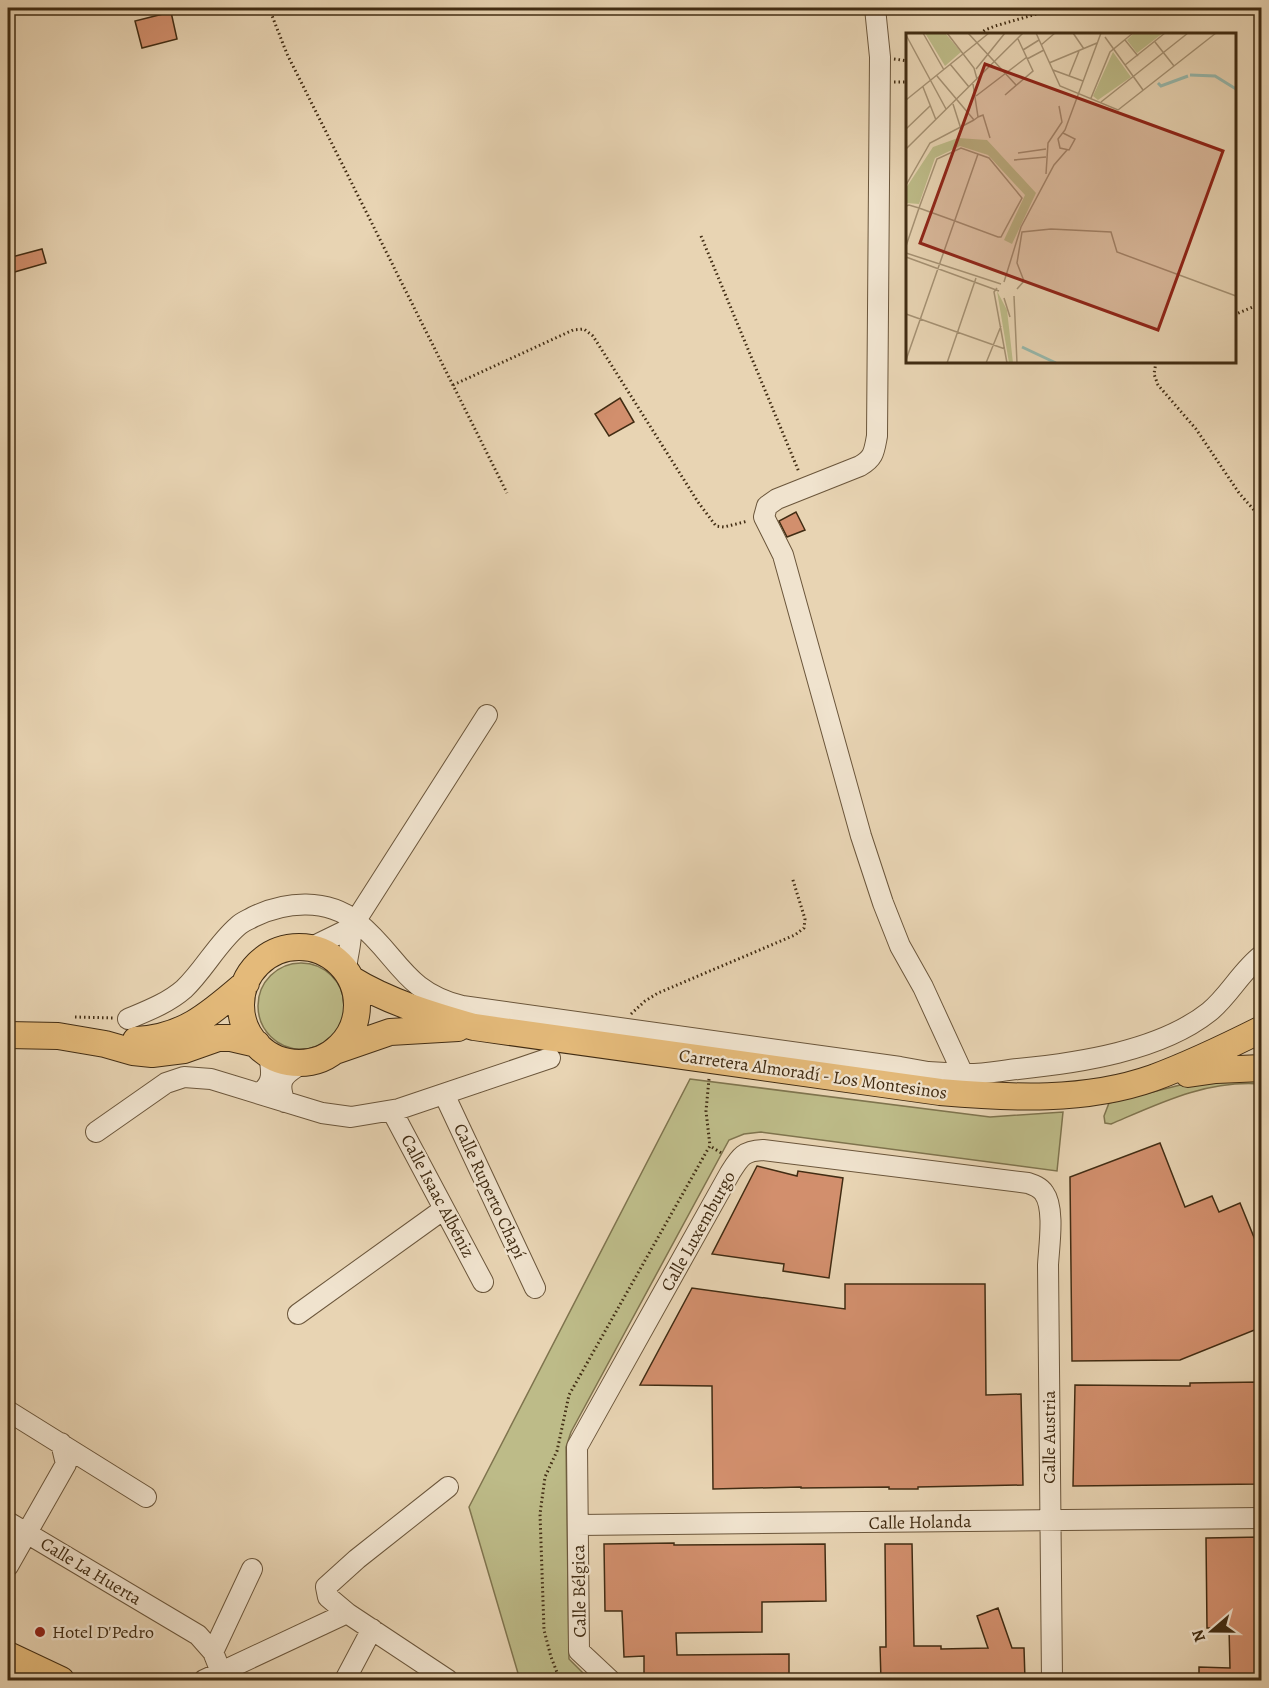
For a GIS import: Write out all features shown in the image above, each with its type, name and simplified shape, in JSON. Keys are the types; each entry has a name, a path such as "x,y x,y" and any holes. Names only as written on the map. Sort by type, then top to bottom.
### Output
{"main road":[{"path":"8,1035 58,1036 152,1054 184,1050 218,1038 231,1038 263,1049 285,1061 303,1063 325,1057 335,1051 348,1036 356,1018 357,998 348,975 336,960 324,952 310,948 287,948 258,964 246,983 242,996 244,1021 263,1049"},
{"name":"Carretera Almoradí - Los Montesinos","path":"348,975 365,988 428,1013 474,1027 940,1092 1009,1097 1084,1093 1152,1078 1216,1070 1262,1068"},
{"path":"105,1044 146,1040 182,1030 208,1016 246,983"},
{"name":"Carretera Almoradí - Los Montesinos","path":"335,1051 390,1032 474,1027"},
{"name":"Carretera Almoradí - Los Montesinos","path":"1152,1078 1214,1054 1262,1029"},
{"path":"8,1655 61,1680"}],"street":[{"path":"875,8 880,57 877,436 870,460 777,499 767,506 764,517 783,555 861,836 883,903 900,946 923,987 963,1074"},
{"path":"310,948 353,924 487,715"},
{"path":"128,1019 160,1005 183,989 239,925 267,910 295,903 320,905 353,924 413,982 428,994 444,1002 617,1029 928,1072 963,1074 1034,1068 1101,1058 1172,1034 1211,1010 1262,955"},
{"path":"348,975 347,957 352,942 353,924"},
{"path":"259,1093 271,1082 263,1049"},
{"path":"96,1132 166,1083 184,1077 211,1079 336,1117 392,1111 550,1058"},
{"path":"285,1102 280,1085 282,1079 303,1063"},
{"name":"Calle Ruperto Chapí","path":"444,1094 535,1288"},
{"name":"Calle Isaac Albéniz","path":"392,1111 483,1282"},
{"name":"Calle Luxemburgo","path":"578,1525 577,1448 741,1156 750,1151 763,1150 805,1155 1028,1183 1038,1187 1045,1194"},
{"name":"Calle Austria","path":"1045,1194 1050,1217 1048,1265 1049,1521 1052,1680"},
{"path":"298,1314 444,1209"},
{"path":"8,1411 146,1497"},
{"path":"8,1566 66,1464 61,1443"},
{"path":"448,1487 357,1559 326,1587 328,1597 347,1613 448,1680"},
{"name":"Calle Holanda","path":"578,1525 1262,1518"},
{"name":"Calle La Huerta","path":"8,1522 198,1635 213,1652 212,1676"},
{"name":"Calle Bélgica","path":"578,1525 579,1651 610,1680"},
{"path":"213,1652 252,1569"},
{"path":"212,1676 347,1613"},
{"path":"345,1680 372,1629"}],"path":[{"path":"269,8 286,54 507,493"},
{"path":"981,33 995,26 1057,8"},
{"path":"701,236 805,488"},
{"path":"1236,314 1262,303"},
{"path":"453,385 573,330 584,330 593,336 698,502 716,526 724,527 764,517"},
{"path":"1156,363 1154,374 1158,386 1196,429 1239,493 1262,519"},
{"path":"617,1029 637,1008 658,993 795,935 804,928 806,919 792,877"},
{"path":"710,1146 706,1094 713,1060"}],"shaded area":[{"path":"301,963 325,970 337,982 344,1006 337,1030 325,1042 301,1049 277,1042 265,1030 258,1006 265,982 277,970"},
{"path":"1261,1075 1261,1084 1202,1089 1165,1101 1111,1124 1105,1123 1104,1116 1109,1103 1196,1081"},
{"path":"690,1079 990,1117 1063,1112 1057,1171 761,1132 744,1134 729,1140 571,1432 566,1447 569,1659 590,1680 520,1680 469,1507"}],"building":[{"path":"171,12 177,39 142,48 135,21"},
{"path":"42,249 46,263 11,273 8,258"},
{"path":"620,398 634,422 609,436 595,414"},
{"path":"796,512 805,530 787,537 779,521"},
{"path":"1160,1143 1185,1207 1212,1196 1219,1212 1240,1203 1262,1257 1262,1327 1180,1360 1072,1361 1070,1177"},
{"path":"757,1166 797,1176 798,1171 843,1178 829,1278 783,1271 784,1264 712,1254"},
{"path":"845,1284 985,1284 986,1395 1021,1394 1023,1485 918,1487 918,1489 801,1487 713,1489 712,1386 640,1385 692,1288 845,1309"},
{"path":"1262,1382 1262,1484 1073,1486 1075,1385 1190,1386 1190,1383"},
{"path":"1262,1537 1262,1680 1199,1680 1199,1667 1230,1668 1229,1628 1207,1628 1206,1538"},
{"path":"674,1543 674,1545 825,1544 826,1601 762,1602 762,1632 676,1633 677,1655 789,1654 789,1680 648,1680 644,1676 644,1656 624,1657 622,1611 605,1611 604,1544"},
{"path":"885,1544 912,1544 914,1646 941,1646 941,1649 988,1648 977,1616 998,1608 1012,1648 1024,1648 1025,1680 881,1680 880,1647 886,1647"}],"place":[{"name":"Hotel D'Pedro","path":"40,1632"}]}
